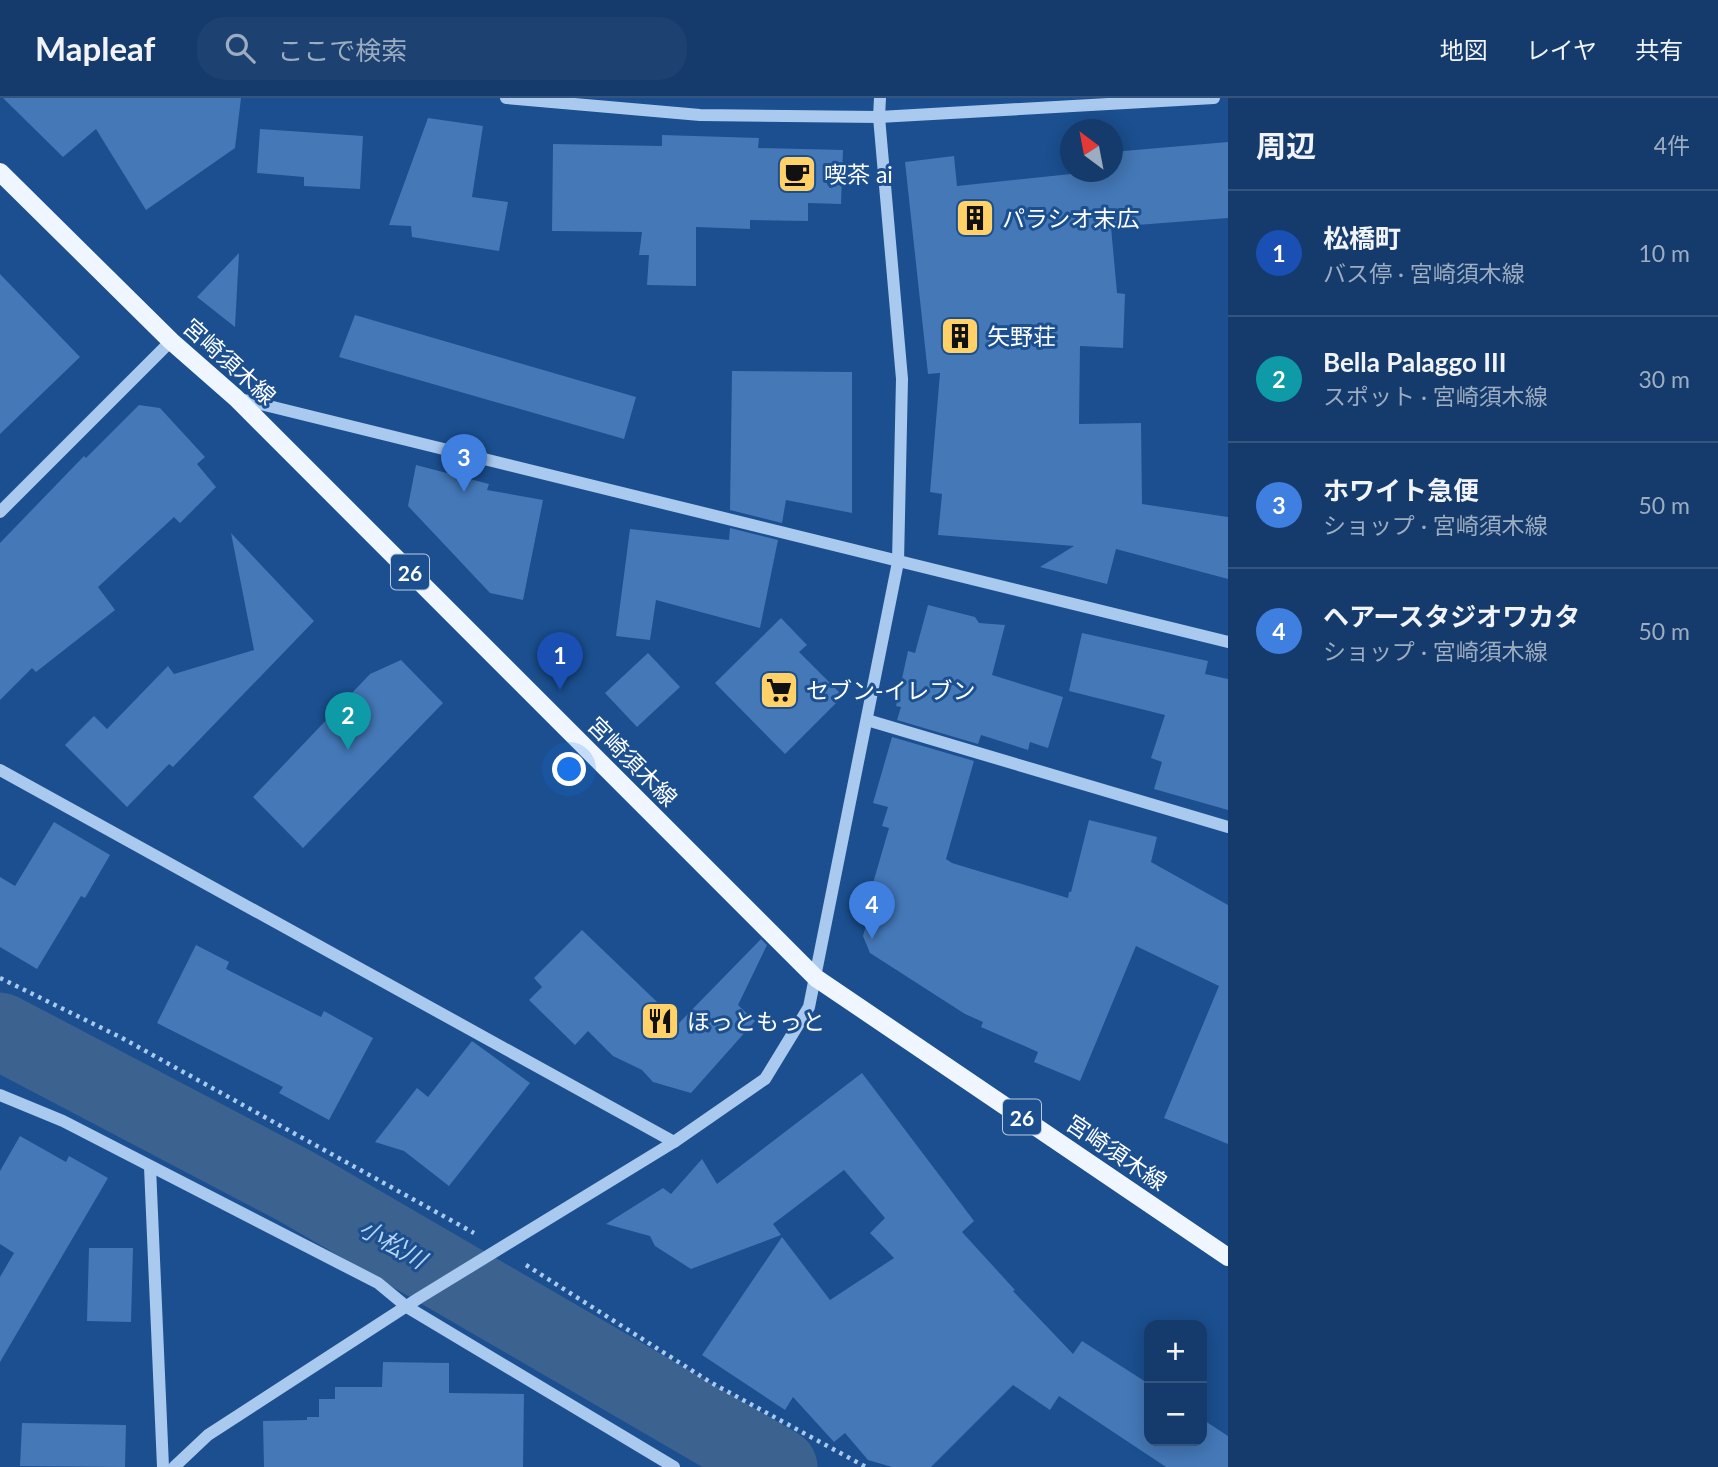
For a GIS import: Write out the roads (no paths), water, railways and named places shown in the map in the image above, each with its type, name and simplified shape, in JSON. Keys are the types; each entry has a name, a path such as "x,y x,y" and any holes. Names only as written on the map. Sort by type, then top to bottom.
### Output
{"main road":[{"name":"宮崎須木線","path":"0,172 170,341 236,398 816,978 1228,1257"}],"street":[{"path":"506,98 700,115 879,117 1214,98"},
{"path":"174,1467 208,1435 419,1298 674,1142 765,1079 809,1007 898,562 902,379 879,117 880,98"},
{"path":"0,512 170,341"},
{"path":"236,398 1228,642"},
{"path":"867,720 1228,827"},
{"path":"0,770 674,1142"},
{"path":"0,1095 63,1121 378,1283 407,1307 674,1467"},
{"path":"150,1167 163,1467"}],"waterway":[{"name":"小松川","path":"0,1031 297,1187 779,1467"}],"place":[{"name":"喫茶 ai","path":"797,174"},
{"name":"パラシオ末広","path":"975,218"},
{"name":"矢野荘","path":"960,336"},
{"name":"ホワイト急便","path":"464,492"},
{"name":"松橋町","path":"560,690"},
{"name":"セブン-イレブン","path":"779,690"},
{"name":"Bella Palaggo III","path":"348,750"},
{"name":"ヘアースタジオワカタ","path":"872,939"},
{"name":"ほっともっと","path":"660,1021"}]}
